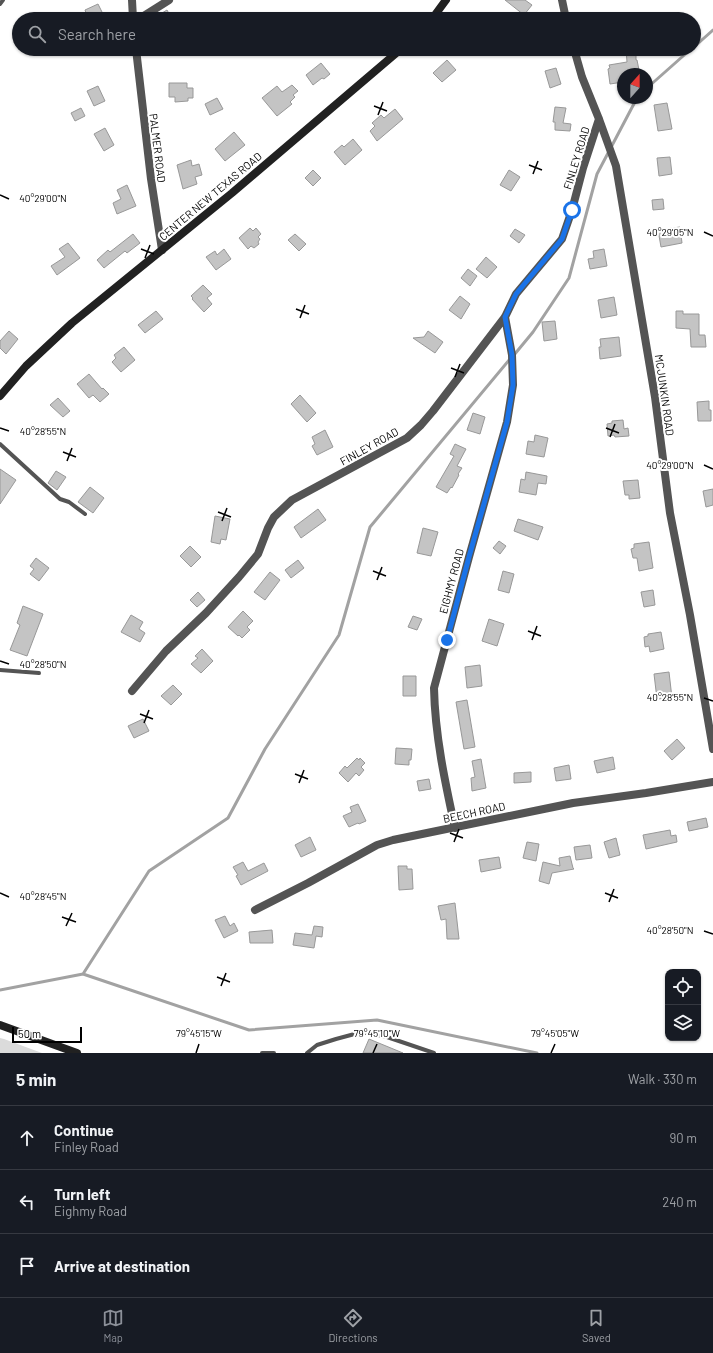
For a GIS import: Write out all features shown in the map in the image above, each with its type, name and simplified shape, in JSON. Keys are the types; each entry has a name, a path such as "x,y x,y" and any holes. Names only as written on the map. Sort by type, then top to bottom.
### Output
{"street":[{"path":"132,0 133,12"},
{"path":"150,12 169,0"},
{"path":"437,12 446,0"},
{"path":"562,0 565,12"},
{"name":"PALMER ROAD","path":"137,56 150,179 162,250"},
{"name":"CENTER NEW TEXAS ROAD","path":"0,396 26,366 72,323 162,250 393,56"},
{"name":"MCJUNKIN ROAD","path":"576,56 582,77 616,166 655,397 670,513 690,614 713,749"},
{"name":"FINLEY ROAD","path":"132,691 166,651 206,612 258,554 274,517 292,500 407,438 433,411 505,317 516,294 562,239 599,119"},
{"name":"EIGHMY ROAD","path":"455,828 438,743 434,688 507,422 513,385 512,355 505,317"},
{"name":"BEECH ROAD","path":"255,910 378,845 393,840 573,803 713,782"},
{"path":"0,1025 77,1053"}],"lane":[{"path":"0,4 3,0"},
{"path":"0,444 60,499 69,502 85,514"},
{"path":"0,670 39,672"},
{"path":"307,1053 317,1045 362,1032 387,1037 434,1053"},
{"path":"262,1053 274,1053"}],"shaded area":[{"path":"0,1038 4,1039 42,1053 0,1053"}],"building":[{"path":"505,0 525,0 532,5 526,12 520,12"},
{"path":"98,4 102,12 86,12 85,10"},
{"path":"627,56 636,56 639,68 617,68 617,83 610,84 608,69 610,68 609,65 627,62"},
{"path":"447,60 456,70 442,82 433,73"},
{"path":"321,63 330,74 313,85 306,75"},
{"path":"556,68 561,84 550,88 545,71"},
{"path":"169,83 187,83 187,88 193,88 193,98 188,98 188,101 175,102 175,97 169,97"},
{"path":"292,85 298,91 293,95 295,97 290,102 292,104 277,116 262,98 277,86 282,92"},
{"path":"98,86 105,101 94,106 87,91"},
{"path":"217,98 223,109 210,115 205,104"},
{"path":"667,103 672,129 658,131 654,105"},
{"path":"555,107 566,108 563,123 571,124 570,131 555,130 555,122 553,122"},
{"path":"81,108 85,116 75,121 71,113"},
{"path":"395,109 403,119 377,141 370,131 375,126 372,123 381,115 384,118"},
{"path":"105,128 114,145 104,151 94,134"},
{"path":"234,132 245,145 225,161 215,149"},
{"path":"353,139 362,150 345,165 334,152 342,145 344,147"},
{"path":"670,157 672,174 659,176 657,158"},
{"path":"191,160 192,166 199,164 202,175 195,177 197,184 183,189 177,165"},
{"path":"313,170 321,178 313,186 305,178"},
{"path":"509,170 520,177 511,191 500,185"},
{"path":"127,185 136,206 117,214 113,203 121,199 117,190"},
{"path":"663,199 664,209 653,210 652,200"},
{"path":"680,227 682,243 661,247 658,230"},
{"path":"250,228 253,231 256,228 261,234 258,237 260,239 258,242 259,244 254,248 251,246 248,249 239,238"},
{"path":"515,229 525,235 519,243 510,236"},
{"path":"133,234 140,243 127,253 125,251 104,268 97,260 108,250 110,252"},
{"path":"295,234 306,244 299,251 288,240"},
{"path":"68,243 80,258 57,275 51,266 65,257 59,249"},
{"path":"224,249 231,259 216,270 206,257 215,251 217,255"},
{"path":"604,249 607,266 590,269 588,259 594,258 593,251"},
{"path":"486,257 497,267 487,278 476,269"},
{"path":"468,269 477,276 470,286 461,278"},
{"path":"203,285 212,294 207,298 212,304 204,312 191,296"},
{"path":"460,296 470,304 461,319 449,310"},
{"path":"614,297 617,315 601,318 598,300"},
{"path":"156,311 163,319 145,333 138,325"},
{"path":"676,311 683,311 683,314 699,314 699,335 705,335 706,347 691,347 690,329 676,328"},
{"path":"555,321 557,339 544,341 542,322"},
{"path":"9,331 18,339 6,354 0,348 0,341"},
{"path":"428,331 443,342 435,353 413,338 424,337"},
{"path":"619,337 621,356 600,359 600,339"},
{"path":"124,347 135,360 121,372 112,362 116,358 114,355"},
{"path":"89,374 102,389 103,388 109,394 100,402 93,395 89,398 77,384"},
{"path":"300,395 316,413 307,422 291,404"},
{"path":"58,398 70,411 63,417 50,405"},
{"path":"709,401 711,421 698,421 697,402"},
{"path":"473,413 485,417 480,434 467,430"},
{"path":"623,420 624,429 628,428 629,436 608,436 607,424 612,423 612,421"},
{"path":"325,430 333,447 317,455 312,446 315,444 312,437"},
{"path":"535,435 548,438 544,457 526,454 528,441 534,442"},
{"path":"455,444 466,449 457,466 462,468 458,474 459,475 452,488 451,487 447,493 436,487 454,456 450,454"},
{"path":"0,469 16,480 0,504"},
{"path":"56,471 66,477 57,490 48,483"},
{"path":"526,472 547,476 546,484 538,483 536,495 519,492 521,479 525,480"},
{"path":"638,480 640,498 629,499 629,495 625,495 623,481"},
{"path":"90,487 104,498 93,513 78,502"},
{"path":"713,489 713,505 706,507 703,491"},
{"path":"318,509 326,520 301,538 294,527"},
{"path":"215,516 230,519 226,540 221,539 220,544 211,542"},
{"path":"518,519 543,527 538,540 514,531"},
{"path":"423,528 438,532 431,556 417,553"},
{"path":"499,541 506,546 500,554 493,548"},
{"path":"649,542 653,568 639,571 637,558 633,558 631,549 634,548 634,544"},
{"path":"190,546 201,557 191,567 180,556"},
{"path":"36,558 49,568 39,581 30,574 34,569 30,566"},
{"path":"298,560 304,568 291,578 285,570"},
{"path":"503,571 514,574 509,593 498,590"},
{"path":"270,572 280,580 265,600 254,592"},
{"path":"653,590 655,605 644,607 641,592"},
{"path":"198,592 205,600 197,607 190,600"},
{"path":"23,606 43,614 27,656 10,650 20,625 17,623"},
{"path":"243,611 253,621 247,627 250,630 242,638 228,627"},
{"path":"131,615 143,622 139,629 145,633 140,642 121,632"},
{"path":"413,616 422,619 417,630 408,627"},
{"path":"489,619 504,624 497,646 482,641"},
{"path":"661,632 664,649 650,652 649,646 645,647 644,637 648,636 648,634"},
{"path":"202,649 213,661 201,673 191,664 198,658 195,656"},
{"path":"480,665 482,686 467,688 465,667"},
{"path":"669,672 672,698 657,699 654,674"},
{"path":"403,676 416,676 416,696 403,696"},
{"path":"173,685 182,694 171,705 161,696"},
{"path":"467,700 475,747 464,749 456,702"},
{"path":"143,719 149,731 134,738 128,726"},
{"path":"677,739 685,748 672,760 664,751"},
{"path":"396,748 412,749 409,765 395,764"},
{"path":"613,757 615,769 597,773 594,761"},
{"path":"357,758 359,760 360,758 365,763 361,767 364,770 359,776 356,773 348,782 339,773 345,766 347,768"},
{"path":"481,759 486,788 472,791 471,778 475,777 472,761"},
{"path":"569,765 571,779 556,781 554,768"},
{"path":"531,772 531,782 514,783 514,773"},
{"path":"429,779 431,789 419,791 417,781"},
{"path":"358,804 366,821 349,827 343,816 352,812 350,807"},
{"path":"706,818 708,827 689,831 687,822"},
{"path":"670,830 671,836 676,835 677,842 646,849 643,835"},
{"path":"310,837 316,850 301,857 295,845"},
{"path":"616,838 620,855 609,858 604,842"},
{"path":"527,842 539,844 536,861 523,858"},
{"path":"590,845 592,858 576,860 574,847"},
{"path":"570,856 574,869 552,873 549,884 539,881 543,862 560,866 559,858"},
{"path":"499,857 501,868 481,872 479,860"},
{"path":"243,862 248,871 264,863 268,871 241,885 236,876 238,875 233,867"},
{"path":"398,866 407,866 407,869 412,869 413,889 399,890"},
{"path":"455,903 459,939 447,939 446,919 441,920 438,906"},
{"path":"225,916 230,926 234,923 238,931 224,938 215,920"},
{"path":"314,926 323,927 322,937 316,936 314,948 293,945 295,933 312,935"},
{"path":"272,930 273,943 250,943 249,932"},
{"path":"369,1039 403,1053 363,1053"}],"waterway":[{"path":"701,41 713,30"},
{"path":"653,83 683,56"},
{"path":"514,355 533,332 569,278 597,174 634,104"},
{"path":"83,974 149,871 228,818 265,749 339,635 370,527 510,359"},
{"path":"0,990 83,974 249,1030 377,1020 537,1053"}],"route":[{"path":"447,640 507,422 513,385 512,355 505,317 516,294 562,239 572,210"}]}
